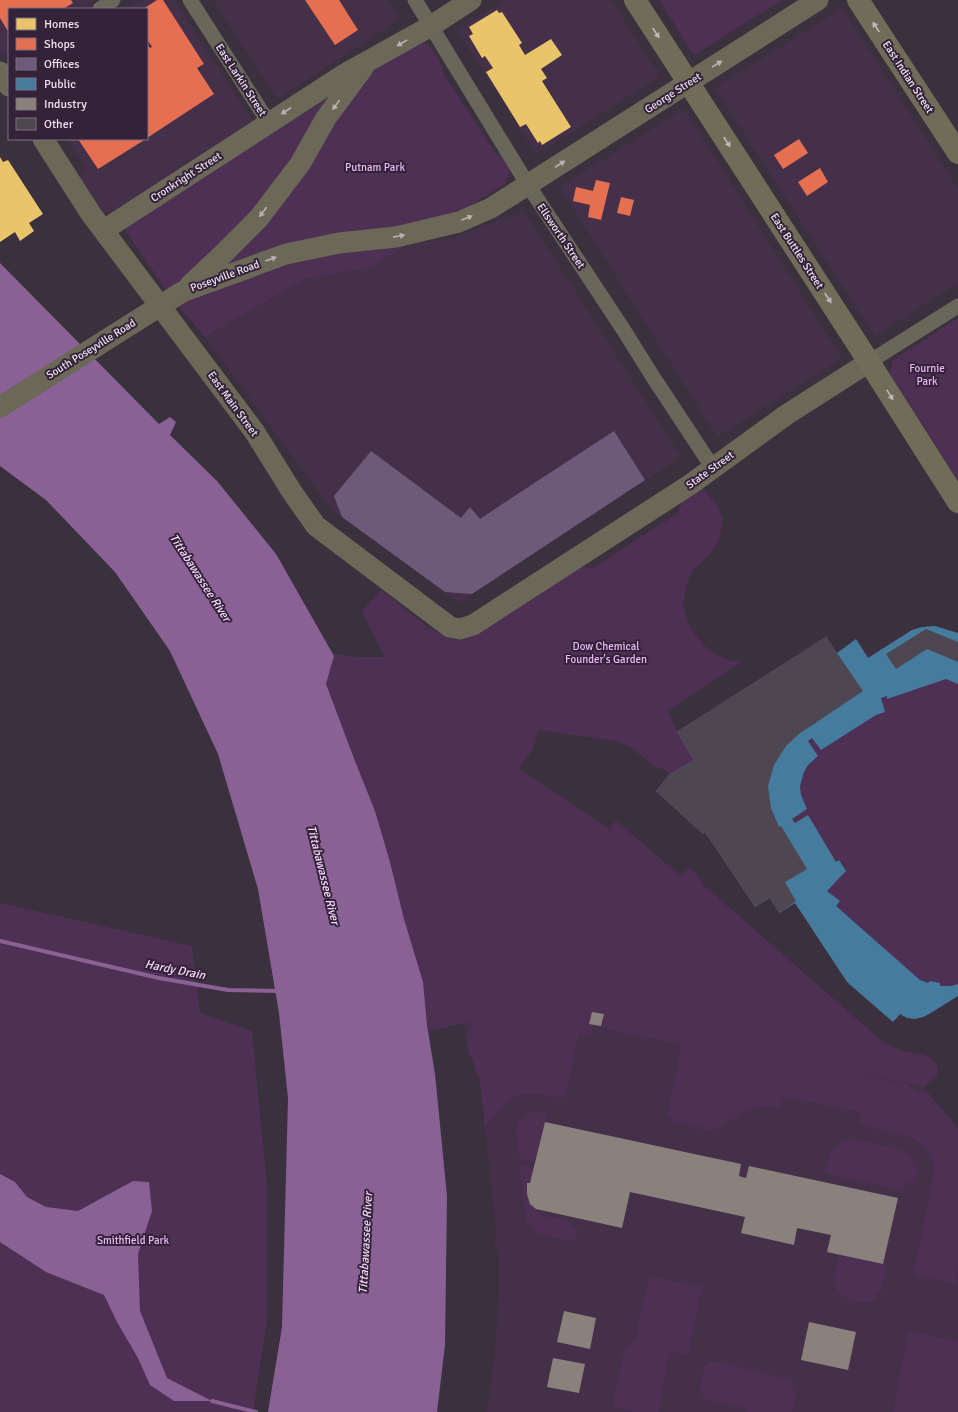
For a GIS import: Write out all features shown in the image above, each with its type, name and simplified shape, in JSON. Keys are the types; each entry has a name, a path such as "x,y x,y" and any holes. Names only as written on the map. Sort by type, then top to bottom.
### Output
{"highway":[{"name":"East Buttles Street","path":"635,0 958,502"},
{"name":"East Indian Street","path":"858,0 958,154"}],"street":[{"path":"101,8 113,0"},
{"name":"East Larkin Street","path":"190,0 269,123 343,75 368,62"},
{"name":"Ellsworth Street","path":"414,0 528,185 713,468"},
{"path":"368,62 431,26 471,0"},
{"name":"George Street","path":"528,185 818,0"},
{"name":"Poseyville Road","path":"182,292 259,218 300,164 326,118 368,62"},
{"name":"Cronkright Street","path":"104,230 269,123"},
{"name":"East Main Street","path":"44,140 91,214 254,431 292,492 316,526 450,627 460,629"},
{"name":"Poseyville Road","path":"182,292 286,254 339,243 396,237 459,222 491,208 528,185"},
{"name":"South Poseyville Road","path":"0,407 182,292"},
{"name":"State Street","path":"460,629 473,625 691,484 786,415 958,306"}],"shaded area":[{"path":"0,0 95,0 83,8 8,8 8,56 0,53"},
{"path":"140,0 174,0 251,119 255,121 113,215 98,209 80,179 81,174 86,169 68,140 148,140 148,8 128,8"},
{"path":"213,0 388,0 400,19 277,99"},
{"path":"504,0 611,0 660,77 536,154 457,30"},
{"path":"842,8 958,189 958,283 875,336 715,88"},
{"path":"684,109 841,357 841,359 717,437 560,187"},
{"path":"524,211 681,457 459,603 332,510 205,337 306,278 372,267 412,243 450,239"},
{"path":"592,1012 732,1049 924,1088 958,1128 958,1412 486,1412 492,1379 499,1299 499,1255 494,1243 496,1232 480,1082 467,1046 464,1023 588,1017"}],"green space":[{"path":"659,0 782,0 694,55"},
{"name":"Putnam Park","path":"417,42 428,45 440,61 443,73 494,151 502,157 510,170 505,184 372,267 306,278 205,337 171,297 123,227"},
{"name":"Fournie Park","path":"958,318 958,480 890,374 892,361"},
{"name":"Dow Chemical Founder's Garden","path":"702,488 718,506 723,520 720,536 713,550 691,572 686,587 683,606 690,627 702,644 716,655 732,661 742,661 668,711 677,731 826,637 837,653 856,639 869,657 908,632 916,629 933,626 958,633 958,996 937,1010 923,1017 908,1018 900,1015 893,1022 847,982 795,903 779,913 770,898 755,907 705,832 703,834 656,791 669,774 662,767 659,770 630,747 616,741 538,730 534,747 519,769 609,829 616,821 681,876 688,869 695,872 701,883 884,1043 900,1050 928,1056 936,1064 938,1070 937,1076 924,1087 808,1063 907,1084 919,1093 928,1093 958,1128 958,1267 955,1284 913,1275 934,1171 932,1157 925,1147 913,1138 859,1125 861,1112 781,1096 779,1108 762,1105 745,1112 714,1130 702,1131 702,1127 673,1121 668,1113 682,1045 602,1028 603,1014 593,1012 589,1024 593,1025 591,1037 579,1034 565,1098 526,1093 509,1099 485,1127 480,1082 467,1046 466,1037 475,1023 464,1023 429,1031 404,919 390,862 375,811 326,684 334,656 332,653 356,657 385,657 362,611 381,590 428,627 454,640 464,640 487,628 580,566 592,569 678,513 683,500"},
{"name":"Smithfield Park","path":"0,903 192,946 200,1013 252,1031 267,1184 267,1321 253,1412 0,1412"},
{"path":"535,1111 547,1113 535,1162 522,1160 519,1157 516,1129 521,1119"},
{"path":"851,1139 897,1149 910,1156 914,1160 916,1166 917,1174 915,1184 905,1182 903,1191 825,1173 830,1156 835,1148"},
{"path":"521,1165 534,1168 530,1183 527,1183 527,1194 530,1204 542,1216 568,1220 572,1227 578,1228 575,1241 554,1238 541,1234 526,1221 520,1168"},
{"path":"839,1254 887,1266 881,1293 877,1292 875,1300 867,1303 859,1303 845,1298 840,1293 835,1282"},
{"path":"649,1276 702,1287 688,1355 669,1352 659,1412 634,1412 613,1406 624,1351 636,1337"},
{"path":"913,1332 958,1341 958,1412 894,1412 908,1334"},
{"path":"711,1361 791,1380 797,1389 792,1412 747,1412 747,1410 741,1407 699,1398 704,1367"}],"water":[{"name":"Tittabawassee River","path":"0,263 159,424 170,417 176,422 170,435 217,481 276,554 334,656 326,684 375,811 390,862 404,919 423,982 427,1025 435,1074 447,1196 445,1345 437,1412 268,1412 282,1327 288,1098 279,1013 258,889 218,754 170,651 115,572 46,500 0,466"},
{"path":"0,1174 15,1182 27,1197 46,1207 78,1211 133,1181 149,1182 152,1211 138,1254 140,1311 167,1378 212,1401 174,1401 150,1385 138,1358 117,1322 104,1295 46,1272 0,1242"}],"building: Homes":[{"path":"497,10 499,13 502,12 522,43 519,45 525,55 551,39 562,55 541,69 547,78 542,81 571,127 542,145 540,141 538,143 526,124 520,127 486,72 493,68 485,56 482,58 469,36 473,34 469,27"},
{"path":"0,157 3,162 8,160 43,214 29,223 34,231 20,241 15,232 0,242"}],"building: Shops":[{"path":"0,0 71,0 73,3 65,8 8,8 8,31 0,18"},
{"path":"157,0 163,0 204,64 197,68 214,94 148,137 148,45 150,48 152,47 148,41 148,8 145,8"},
{"path":"305,0 339,0 358,30 335,45"},
{"path":"799,139 808,153 783,169 774,155"},
{"path":"79,140 144,140 98,169"},
{"path":"820,168 828,182 807,196 798,182"},
{"path":"596,180 610,183 601,220 588,217 590,205 573,201 576,187 593,191"},
{"path":"621,197 634,200 630,216 617,213"}],"building: Offices":[{"path":"614,431 645,480 472,594 445,592 342,517 334,496 371,451 461,518 470,507 480,519"}],"building: Public":[{"path":"935,626 958,633 958,684 946,679 887,699 887,696 881,698 885,712 876,715 821,750 812,738 808,741 818,756 808,765 804,772 800,786 801,795 807,809 792,819 795,823 808,815 836,862 839,860 846,871 827,891 840,901 836,906 920,980 928,983 930,981 940,983 940,986 951,986 958,984 958,996 929,1014 915,1019 907,1018 900,1014 893,1022 847,982 795,903 779,913 770,898 755,907 705,832 703,834 656,791 670,774 694,760 677,732 826,637 837,653 856,639 868,658 912,630 922,627"}],"building: Industry":[{"path":"592,1012 604,1014 601,1026 589,1024"},
{"path":"545,1122 741,1164 739,1176 746,1178 749,1166 898,1198 883,1264 827,1252 831,1235 797,1228 794,1245 741,1233 745,1217 630,1192 622,1228 536,1209 530,1204 527,1194 527,1183 530,1183"},
{"path":"564,1311 596,1318 590,1349 557,1342"},
{"path":"809,1322 856,1332 848,1370 801,1360"},
{"path":"553,1358 585,1364 579,1393 547,1387"}],"building: Other":[{"path":"926,629 958,642 958,662 927,649 896,669 886,654"},
{"path":"826,637 863,691 799,734 786,746 774,765 768,786 771,808 779,827 781,826 807,869 785,882 796,901 779,913 770,898 755,907 705,832 703,834 656,791 670,774 694,760 677,732"}],"waterway":[{"name":"Hardy Drain","path":"0,941 159,978 228,990 280,991"},
{"path":"212,1401 256,1412"}]}
